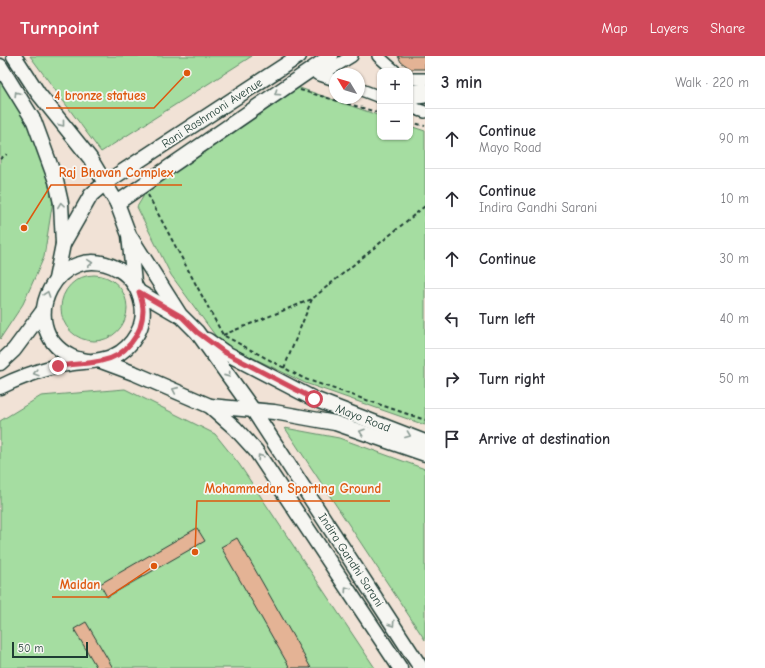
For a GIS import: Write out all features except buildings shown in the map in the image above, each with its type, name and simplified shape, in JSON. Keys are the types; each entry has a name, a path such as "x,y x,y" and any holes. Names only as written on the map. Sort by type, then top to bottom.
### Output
{"main road":[{"path":"0,387 18,378 58,366 95,361 118,355 132,343 135,338 141,327 143,310 137,287 129,235 117,203 90,158 38,93 14,56"},
{"name":"Rani Rashmoni Avenue","path":"63,244 92,195 105,183 299,56"},
{"path":"302,56 315,73"},
{"path":"117,203 315,73 331,56"},
{"path":"0,66 34,121 56,181 61,203 63,244 56,279"},
{"path":"129,235 182,317"},
{"path":"182,317 137,287 124,272 110,265 96,262 81,264 67,269 56,279 47,292 43,311 46,329 56,345 70,356 95,361 136,374 210,406"},
{"path":"0,363 14,350 43,311"},
{"name":"Indira Gandhi Sarani","path":"182,317 197,332 253,410 421,668"},
{"name":"Mayo Road","path":"197,332 224,352 314,399 425,442"},
{"name":"Indira Gandhi Sarani","path":"210,406 235,428 256,451 400,668"},
{"name":"Mayo Road","path":"210,406 253,410 335,423 425,454"}],"lane":[{"path":"315,73 352,56"},
{"path":"378,56 392,68"},
{"path":"315,73 329,78"},
{"path":"413,79 425,79"},
{"path":"413,91 425,89"},
{"path":"365,91 377,95"},
{"path":"413,103 425,97"},
{"path":"413,104 425,106"},
{"path":"413,106 425,112"}],"path":[{"path":"298,90 377,112"},
{"path":"413,123 425,126"},
{"path":"0,159 7,154"},
{"path":"146,192 223,336 305,379 425,420"},
{"path":"223,336 312,299 425,206"},
{"path":"284,368 312,299"}],"green space":[{"path":"30,56 252,56 101,152"},
{"path":"0,75 32,124 53,200 44,257 23,304 0,339"},
{"path":"297,87 329,98 329,104 346,104 377,115 377,140 413,140 413,127 425,131 425,425 305,383 220,342 171,275 137,207 146,192"},
{"path":"94,275 107,278 117,285 124,295 127,308 124,321 117,331 107,338 94,341 81,338 71,331 64,321 61,308 64,295 71,285 81,278"},
{"path":"125,389 215,434 239,464 375,668 0,668 0,421 41,396"},
{"path":"285,428 339,438 425,469 425,640"}],"place":[{"name":"4 bronze statues","path":"187,73"},
{"name":"Raj Bhavan Complex","path":"24,228"},
{"name":"Mohammedan Sporting Ground","path":"195,552"},
{"name":"Maidan","path":"154,566"}],"route":[{"path":"58,366 88,361 102,361 118,355 132,343 141,327 143,310 139,292 182,317 197,332 224,352 314,399"}]}
